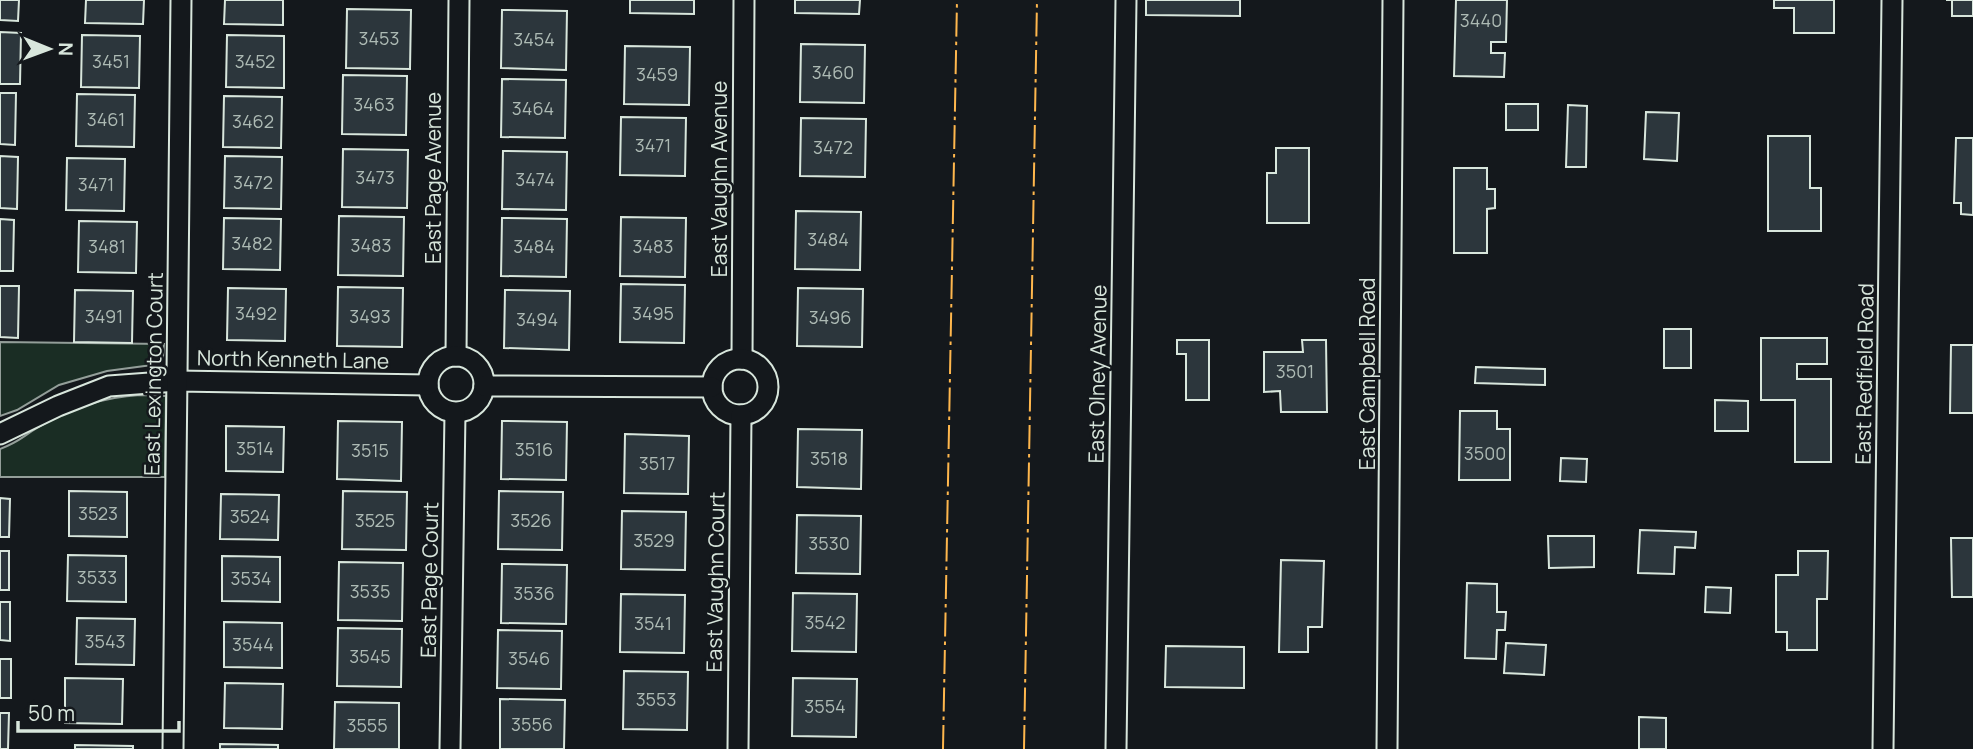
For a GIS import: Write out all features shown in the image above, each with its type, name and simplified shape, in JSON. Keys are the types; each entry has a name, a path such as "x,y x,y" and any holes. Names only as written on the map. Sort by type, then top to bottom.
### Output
{"street":[{"name":"East Lexington Court","path":"173,749 181,0"},
{"name":"East Page Avenue","path":"456,356 459,0"},
{"name":"East Vaughn Avenue","path":"742,359 744,0"},
{"name":"East Olney Avenue","path":"1116,749 1126,0"},
{"name":"East Campbell Road","path":"1387,749 1393,0"},
{"name":"East Redfield Road","path":"1883,749 1892,0"},
{"path":"456,356 468,359 476,365 482,374 484,386 481,398 474,406 455,412 436,404 428,385 430,374 436,365 444,359 456,356"},
{"path":"742,359 761,368 768,390 765,401 758,409 741,415 728,413 720,407 714,398 712,387 722,366 732,360 742,359"},
{"name":"North Kenneth Lane","path":"0,434 58,406 109,386 177,381 428,385"},
{"path":"484,386 712,387"},
{"name":"East Page Court","path":"450,749 455,412"},
{"name":"East Vaughn Court","path":"738,749 741,415"}],"green space":[{"path":"0,342 164,344 163,357 152,365 107,371 59,385 17,410 0,416"},
{"path":"166,396 165,477 0,477 0,449 74,410 113,398"}],"building":[{"path":"0,0 19,0 18,21 0,20"},
{"path":"86,0 144,0 143,24 85,23"},
{"path":"225,0 283,0 283,25 224,24"},
{"path":"630,0 694,0 694,14 630,13"},
{"path":"795,0 860,0 859,14 795,13"},
{"path":"1146,0 1240,0 1240,16 1146,15"},
{"path":"1456,0 1507,0 1506,42 1491,42 1491,53 1505,53 1504,77 1454,76"},
{"path":"1774,0 1834,0 1834,33 1794,33 1794,8 1774,8"},
{"path":"1952,0 1973,0 1973,16 1952,16"},
{"path":"347,9 411,10 410,69 346,68"},
{"path":"502,10 567,11 566,70 501,68"},
{"path":"0,32 21,33 20,84 0,84"},
{"path":"82,35 140,36 139,88 81,87"},
{"path":"227,35 284,36 284,88 226,87"},
{"path":"801,44 865,45 864,103 800,102"},
{"path":"625,46 690,47 689,105 624,104"},
{"path":"343,75 407,76 406,135 342,134"},
{"path":"502,79 566,80 565,138 501,137"},
{"path":"0,93 16,93 15,145 0,144"},
{"path":"77,94 135,95 134,147 76,146"},
{"path":"224,96 282,97 281,148 223,147"},
{"path":"1506,104 1538,104 1538,130 1506,130"},
{"path":"1568,105 1587,106 1586,167 1566,167"},
{"path":"1646,112 1679,113 1677,161 1644,159"},
{"path":"621,117 686,118 685,176 620,175"},
{"path":"801,118 866,119 865,177 800,176"},
{"path":"1768,136 1810,136 1810,188 1821,188 1821,231 1768,231"},
{"path":"1956,138 1973,138 1973,215 1961,214 1961,203 1954,203"},
{"path":"1276,148 1309,148 1309,223 1267,223 1267,173 1276,173"},
{"path":"343,149 408,150 407,208 342,207"},
{"path":"503,151 567,152 566,210 502,209"},
{"path":"0,156 18,157 17,209 0,208"},
{"path":"225,156 282,157 281,209 224,208"},
{"path":"67,158 125,159 124,211 66,210"},
{"path":"1454,168 1487,168 1487,189 1495,189 1495,208 1487,209 1487,253 1454,253"},
{"path":"796,211 861,212 860,270 795,269"},
{"path":"339,216 404,217 403,276 338,275"},
{"path":"621,217 686,218 685,277 620,276"},
{"path":"224,218 281,219 280,270 223,269"},
{"path":"502,218 567,219 566,277 501,276"},
{"path":"0,219 14,220 13,271 0,271"},
{"path":"79,221 137,222 136,273 78,272"},
{"path":"621,284 685,285 684,343 620,342"},
{"path":"0,286 19,286 18,338 0,337"},
{"path":"338,287 403,288 402,347 337,346"},
{"path":"228,288 286,289 285,341 227,340"},
{"path":"798,288 863,289 862,347 797,346"},
{"path":"75,290 133,291 132,343 74,342"},
{"path":"505,290 570,291 569,350 504,348"},
{"path":"1664,329 1691,329 1691,368 1664,368"},
{"path":"1761,338 1827,338 1827,364 1797,364 1797,379 1831,379 1831,462 1795,462 1795,400 1761,400"},
{"path":"1177,340 1209,340 1209,400 1186,400 1186,354 1177,354"},
{"path":"1302,340 1326,340 1327,412 1281,412 1280,391 1264,392 1264,352 1303,352"},
{"path":"1951,345 1973,345 1973,413 1950,413"},
{"path":"1476,367 1545,369 1545,385 1475,383"},
{"path":"1715,400 1748,401 1748,431 1715,431"},
{"path":"1460,411 1497,411 1497,429 1510,429 1510,480 1459,480"},
{"path":"338,421 402,422 401,481 337,479"},
{"path":"502,421 567,422 566,480 501,479"},
{"path":"226,426 284,427 283,472 226,471"},
{"path":"798,429 862,430 861,489 797,487"},
{"path":"625,434 689,436 688,494 624,493"},
{"path":"1561,458 1587,459 1586,482 1560,481"},
{"path":"69,491 127,492 127,537 69,536"},
{"path":"343,491 407,492 406,550 342,549"},
{"path":"499,491 563,492 562,550 498,549"},
{"path":"221,494 279,495 278,540 220,539"},
{"path":"0,498 10,499 9,537 0,537"},
{"path":"622,511 686,512 685,570 621,569"},
{"path":"797,515 861,516 860,574 796,573"},
{"path":"1640,530 1696,532 1695,548 1675,547 1674,574 1638,573"},
{"path":"1548,536 1594,536 1594,567 1549,568"},
{"path":"1951,538 1973,538 1973,597 1952,597"},
{"path":"0,551 9,551 9,590 0,590"},
{"path":"1798,551 1828,551 1827,599 1817,599 1817,650 1787,650 1787,632 1776,632 1776,575 1798,575"},
{"path":"68,555 126,556 126,602 67,601"},
{"path":"222,556 280,557 280,602 222,601"},
{"path":"1281,560 1324,561 1322,627 1308,627 1308,652 1279,652"},
{"path":"339,562 403,563 402,621 338,620"},
{"path":"502,564 567,565 566,624 501,623"},
{"path":"1467,583 1497,584 1497,612 1506,612 1505,630 1497,630 1496,659 1465,658"},
{"path":"1706,587 1731,588 1730,613 1705,612"},
{"path":"793,593 857,594 856,652 792,651"},
{"path":"621,594 685,595 684,653 620,652"},
{"path":"0,602 10,602 10,641 0,640"},
{"path":"77,618 135,619 134,665 76,664"},
{"path":"224,622 282,623 282,668 224,667"},
{"path":"338,628 402,629 401,687 337,686"},
{"path":"498,630 562,631 561,689 497,688"},
{"path":"1506,643 1546,645 1544,675 1504,673"},
{"path":"1166,646 1244,647 1244,688 1165,687"},
{"path":"0,659 11,659 11,698 0,698"},
{"path":"624,671 688,672 687,730 623,729"},
{"path":"65,678 123,679 122,724 65,723"},
{"path":"793,678 857,679 856,737 792,736"},
{"path":"225,683 283,684 282,729 224,728"},
{"path":"500,699 565,700 564,749 500,749"},
{"path":"335,702 399,703 399,749 334,749"},
{"path":"0,713 9,713 8,749 0,749"},
{"path":"1639,717 1666,718 1666,749 1639,749"},
{"path":"220,744 278,745 278,749 220,749"},
{"path":"75,745 133,746 133,749 75,749"}],"power":[{"path":"943,749 957,0"},
{"path":"1024,749 1037,0"}]}
